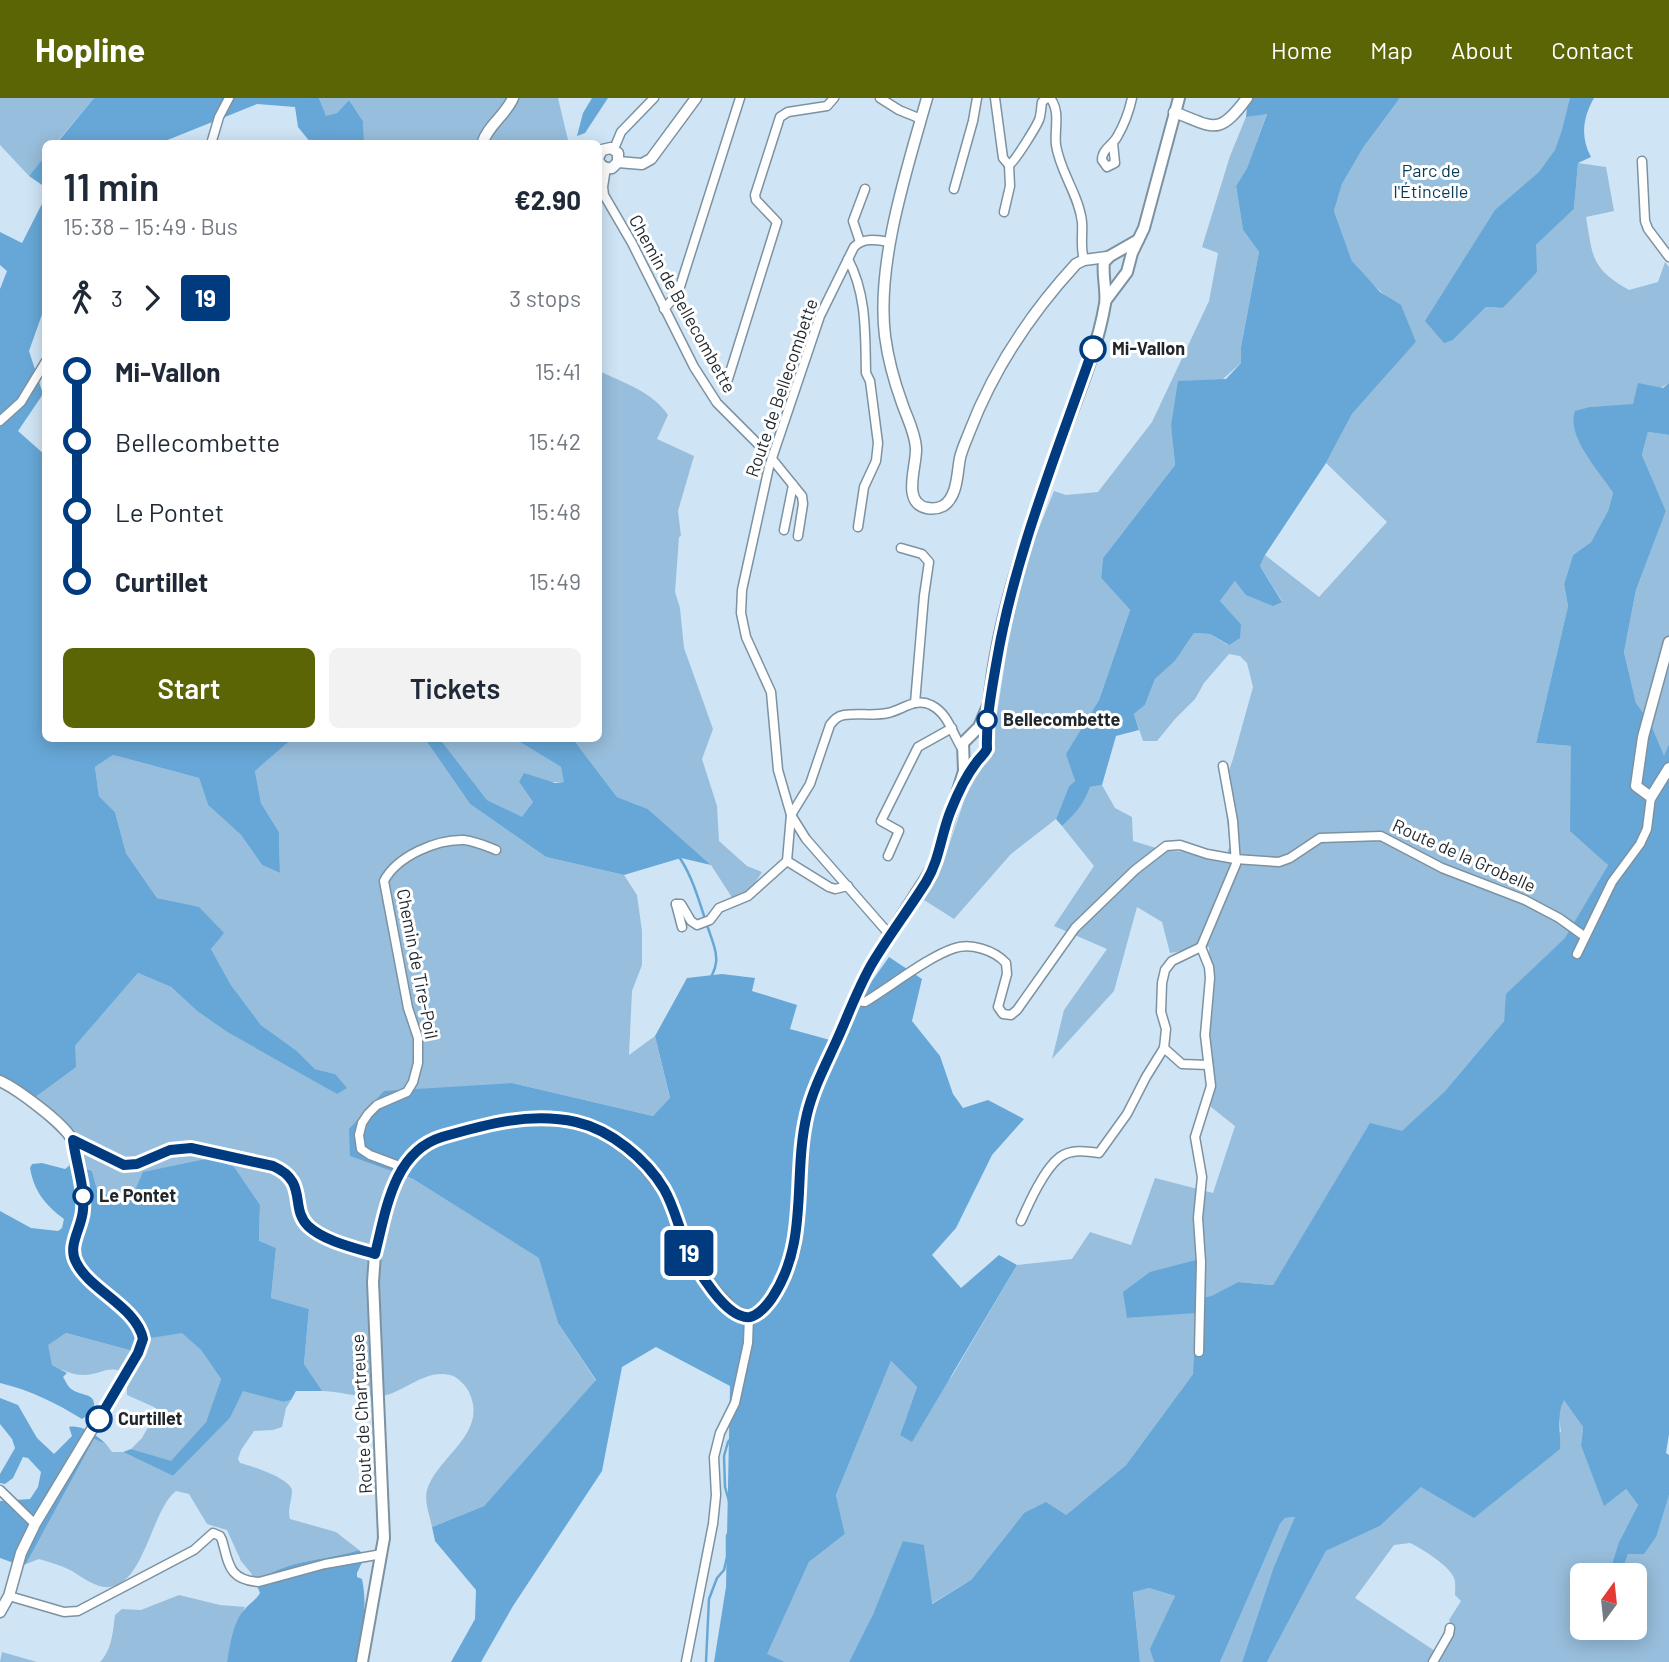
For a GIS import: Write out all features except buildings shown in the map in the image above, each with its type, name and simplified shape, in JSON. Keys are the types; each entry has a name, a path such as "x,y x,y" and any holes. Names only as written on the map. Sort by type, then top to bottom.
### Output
{"main road":[{"path":"1105,302 1120,279 1126,275 1144,228 1179,98"},
{"path":"951,809 979,758 987,749 990,701 1019,558 1093,348 1105,302 1104,262 1138,240"},
{"path":"1110,256 1121,256 1128,265"},
{"path":"1104,273 1111,278 1120,279"},
{"path":"402,1167 423,1146 437,1139 485,1125 533,1118 585,1125 620,1143 653,1174 674,1209 687,1248 701,1275 725,1305 739,1315 749,1317 761,1311 776,1292 795,1246 801,1155 808,1111 816,1087 867,974 935,864 964,771 964,741 979,727 990,701"},
{"path":"970,735 981,736 986,741"},
{"path":"964,752 973,759 979,758"},
{"name":"Route de Chartreuse","path":"362,1662 382,1554 384,1511 373,1282 375,1254 390,1198 402,1167"}],"street":[{"path":"212,140 219,117 229,98"},
{"path":"484,140 513,98"},
{"path":"614,149 621,132 654,98"},
{"path":"618,162 642,164 651,159 696,98"},
{"path":"664,309 678,293 740,98"},
{"path":"728,379 777,222 756,200 755,195 778,122 788,111 827,106 834,98"},
{"path":"880,98 921,119"},
{"path":"927,98 890,242 883,307 895,383 913,431 916,447 912,492 920,506 944,506 952,495 961,455 975,418 1032,314 1073,266 1084,260 1110,256"},
{"path":"954,188 977,98"},
{"path":"995,98 1003,158 1009,165 1010,186 1004,212"},
{"path":"1009,165 1014,163 1022,145 1038,122 1042,102 1049,98 1053,101 1056,114 1055,143 1059,159 1082,223 1081,249 1084,260 1104,273"},
{"path":"1113,143 1129,111 1132,98"},
{"path":"1174,112 1202,125 1217,125 1233,117 1247,98"},
{"path":"602,153 605,149 614,149 618,153 618,162 612,168 602,166"},
{"path":"1642,161 1645,221 1669,257"},
{"name":"Chemin de Bellecombette","path":"602,183 606,168"},
{"path":"865,189 853,221 860,242 890,242"},
{"name":"Chemin de Bellecombette","path":"602,190 694,367 717,403 757,443"},
{"name":"Route de Bellecombette","path":"860,242 848,259 820,316 772,459 742,590 741,613 746,637 771,692 778,770 791,815 806,839 890,935"},
{"path":"848,259 860,286 866,373 870,381 878,443 876,461 864,488 858,527"},
{"path":"0,421 21,402 42,368"},
{"path":"772,459 802,496 798,536"},
{"path":"784,530 793,485"},
{"path":"901,548 922,554 929,562 915,703"},
{"path":"1651,797 1636,786 1639,757 1669,642"},
{"path":"791,815 810,784 830,725 843,715 885,714 915,703 932,705 952,728 964,752"},
{"path":"952,728 961,734 970,735"},
{"path":"888,856 900,831 881,821 918,747 952,728"},
{"path":"1021,1221 1035,1189 1060,1157 1080,1150 1098,1153 1127,1114 1164,1048 1166,1029 1161,1012 1165,970 1172,961 1200,947 1233,873 1233,821 1223,766"},
{"path":"1577,954 1612,882 1647,829 1651,797 1669,768"},
{"name":"Route de Bellecombette","path":"788,862 791,815"},
{"name":"Route de la Grobelle","path":"855,1001 865,1002 954,948 970,947 994,954 1006,963 1007,974 998,1007 1003,1014 1011,1015 1075,928 1154,853 1166,846 1180,845 1235,859 1285,861 1320,838 1381,836 1442,868 1525,900 1559,918 1584,936"},
{"name":"Chemin de Tire-Poil","path":"402,1167 361,1149 359,1135 362,1123 377,1105 407,1092 418,1063 418,1038 408,1008 384,881 389,870 402,859 448,841 466,840 496,850"},
{"path":"682,927 676,906 678,903 694,925 706,921 719,908 748,896 788,862 829,887 835,889 848,886"},
{"path":"1199,1352 1201,1262 1198,1218 1202,1177 1195,1137 1211,1086 1205,1035 1210,978 1209,967 1200,947"},
{"path":"1164,1048 1182,1064 1208,1065"},
{"path":"0,1081 42,1110 73,1140 83,1194 83,1212 73,1255 79,1268 134,1322 143,1339 138,1353 35,1524 21,1553 9,1596 0,1612"},
{"path":"73,1140 124,1165 137,1164 170,1150 191,1148 229,1154 273,1166 283,1170 293,1182 308,1226 332,1239 375,1254"},
{"path":"687,1662 713,1524 716,1495 713,1467 715,1448 735,1403 748,1343 749,1317"},
{"path":"0,1490 35,1524"},
{"path":"9,1596 64,1612 78,1611 194,1550 213,1534 220,1536 232,1570 249,1581 259,1582 325,1564 382,1554"},
{"path":"1433,1662 1449,1632"}],"green space":[{"path":"0,98 94,98 59,140 42,140 42,160 29,176 0,145"},
{"path":"319,98 558,98 568,140 364,140 363,121 349,100 337,113 326,117"},
{"name":"Parc de l'Étincelle","path":"1400,98 1573,98 1558,150 1453,340 1486,307 1503,308 1536,272 1536,245 1574,209 1578,163 1606,167 1614,211 1586,217 1596,261 1607,275 1629,290 1658,282 1665,262 1669,267 1669,383 1633,405 1590,407 1584,451 1613,493 1608,511 1591,542 1573,555 1564,584 1568,606 1536,743 1571,746 1608,865 1565,939 1507,994 1504,1021 1445,1091 1402,1132 1370,1124 1273,1285 1238,1282 1211,1296 1196,1298 1196,1261 1127,1318 1195,1312 1193,1374 1126,1465 1066,1515 1024,1513 971,1580 931,1604 924,1546 874,1612 849,1662 785,1662 766,1655 809,1562 845,1534 836,1495 891,1361 917,1387 900,1435 952,1376 1017,1265 1072,1259 1090,1232 1131,1245 1155,1178 1213,1193 1235,1126 1211,1107 1209,947 1170,953 1162,922 1137,907 1114,991 1052,1059 1064,1010 1107,949 1054,926 1094,866 1062,826 1075,813 1090,787 1102,785 1115,808 1132,817 1133,841 1166,851 1226,856 1230,845 1223,787 1253,687 1247,663 1240,656 1229,654 1204,683 1195,699 1157,741 1143,741 1134,714 1145,705 1155,679 1175,661 1194,633 1210,634 1228,645 1241,624 1220,601 1235,581 1282,601 1260,566 1265,555 1319,597 1387,522 1326,463 1352,414 1416,342 1389,299 1352,261 1334,211 1342,184 1363,148"},
{"path":"1267,113 1247,168 1236,186 1243,230 1259,252 1241,347 1241,363 1171,425 1175,465 1103,558 1101,578 1130,610 1099,700 1067,754 1075,781 1069,786 1056,819 1011,854 954,919 924,900 947,851 968,789 994,733 1008,643 1026,560 1054,491 1066,495 1098,492 1152,422 1209,301 1218,253 1202,247 1230,156 1246,117"},
{"path":"602,372 636,388 662,407 668,415 657,439 694,456 678,511 681,536 675,592 680,608 684,648 713,729 702,759 717,806 719,841 747,866 762,872 751,889 733,899 711,865 648,809 617,797 575,742 602,742"},
{"path":"1648,432 1669,435 1669,744 1664,757 1650,722 1636,703 1624,652 1636,590 1666,511 1642,455"},
{"path":"289,742 427,742 470,804 546,857 624,875 637,895 642,931 642,965 632,991 629,1055 655,1036 670,1099 653,1116 512,1083 351,1156 413,1179 540,1258 558,1323 596,1381 484,1506 432,1527 427,1490 432,1478 467,1432 472,1420 473,1407 464,1384 453,1376 442,1374 426,1377 381,1396 364,1397 321,1391 304,1364 309,1309 271,1298 276,1248 259,1242 260,1205 211,1158 184,1165 133,1195 98,1193 92,1171 69,1162 68,1142 27,1103 40,1092 75,1046 138,973 171,987 197,1011 227,1032 336,1093 335,1074 315,1069 297,1051 261,1025 231,985 211,949 223,933 199,908 157,898 126,853 115,812 99,796 95,767 113,755 199,778 208,805 241,835 262,865 280,873 279,832 261,803 255,771"},
{"path":"442,742 520,742 561,767 565,782 519,782 533,802 522,818 487,800"},
{"path":"182,1332 201,1350 221,1379 206,1422 171,1462 131,1449 142,1438 157,1411 154,1407 127,1395 127,1386 120,1371 109,1370 82,1375 67,1372 52,1365 47,1345 66,1333 133,1351 151,1338"},
{"path":"243,1390 284,1402 291,1400 286,1408 282,1427 254,1431 241,1450 238,1459 240,1463 270,1474 290,1486 290,1519 336,1532 359,1550 277,1570 267,1576 258,1588 241,1561 227,1530 207,1524 189,1494 176,1491 159,1515 138,1564 118,1585 99,1586 66,1568 39,1559 26,1564 94,1439 106,1444 112,1452 123,1452 173,1476 230,1418"},
{"path":"1564,1399 1583,1427 1581,1446 1604,1505 1626,1489 1638,1505 1619,1542 1620,1563 1570,1563 1570,1640 1647,1640 1647,1563 1624,1563 1628,1554 1665,1505 1669,1495 1669,1662 1267,1662 1326,1551 1380,1526 1421,1487 1561,1432 1558,1410","holes":["1410,1543 1428,1553 1451,1573 1455,1580 1455,1595 1461,1601 1449,1620 1452,1627 1435,1651 1355,1598 1394,1545"]},
{"path":"1296,1517 1273,1569 1242,1662 1220,1662 1280,1524 1285,1518"},
{"path":"1149,1588 1175,1596 1151,1649 1154,1662 1140,1662 1133,1591"},
{"path":"179,1595 220,1605 245,1607 233,1636 227,1662 100,1662 113,1634 115,1615 122,1609 141,1610"},
{"path":"2,1652 37,1662 0,1662"}],"shaded area":[{"path":"94,98 319,98 326,116 337,113 349,100 363,121 364,140 309,140 298,127 295,107 257,104 167,140 59,140"},
{"path":"592,98 608,98 585,133 577,136 583,113"},
{"path":"1248,98 1400,98 1363,148 1342,184 1334,211 1352,261 1380,292 1401,305 1416,342 1352,414 1326,463 1265,555 1260,566 1282,602 1273,606 1246,595 1235,581 1220,601 1241,624 1240,638 1229,645 1210,634 1194,633 1175,661 1155,679 1145,705 1134,714 1139,730 1116,736 1102,785 1090,787 1079,808 1062,826 1056,819 1069,786 1075,781 1066,754 1099,700 1130,610 1101,578 1103,558 1175,465 1171,426 1178,381 1226,379 1241,363 1241,347 1259,252 1243,230 1236,186 1247,168 1267,114 1246,117"},
{"path":"1570,98 1594,98 1584,127 1585,142 1591,157 1578,163 1574,209 1536,245 1537,272 1503,308 1486,307 1453,340 1444,343 1425,321 1495,210 1539,172 1555,150"},
{"path":"42,160 42,185 29,176"},
{"path":"42,204 42,314 29,351 42,395 18,431 42,452 42,742 289,742 255,771 261,803 279,832 280,873 262,865 241,835 208,805 199,778 113,755 95,767 99,796 115,812 126,853 157,898 199,907 224,933 211,949 231,985 261,1025 297,1051 315,1069 335,1074 347,1088 337,1094 227,1032 197,1011 171,987 138,973 75,1046 76,1067 27,1103 0,1088 0,289 7,271 0,265 0,232 22,243"},
{"path":"1638,383 1663,388 1669,383 1669,435 1648,432 1642,455 1666,511 1636,590 1624,652 1636,703 1650,722 1664,756 1669,744 1669,1434 1666,1453 1669,1455 1669,1495 1656,1537 1644,1554 1628,1554 1625,1563 1613,1563 1619,1542 1638,1505 1626,1489 1604,1506 1581,1446 1583,1427 1564,1400 1559,1418 1560,1449 1474,1518 1421,1487 1380,1526 1326,1551 1267,1662 1242,1662 1273,1569 1295,1517 1285,1518 1280,1524 1220,1662 1154,1662 1150,1649 1175,1596 1149,1588 1133,1592 1140,1662 849,1662 874,1612 903,1541 924,1545 932,1604 971,1580 1024,1513 1046,1502 1066,1515 1126,1465 1193,1374 1195,1313 1127,1318 1123,1292 1150,1272 1196,1260 1197,1298 1211,1296 1238,1282 1273,1285 1370,1123 1402,1131 1445,1091 1504,1021 1506,994 1565,938 1608,865 1570,831 1571,746 1536,743 1568,606 1564,584 1573,555 1591,542 1608,511 1613,493 1580,443 1575,432 1575,411 1590,407 1633,404"},
{"path":"427,742 442,742 487,800 522,817 533,802 519,782 524,773 555,783 564,782 561,767 520,742 575,742 617,797 648,809 711,865 681,858 624,875 546,857 470,804"},
{"path":"889,957 922,979 912,1021 940,1056 953,1094 963,1108 988,1100 1024,1119 992,1155 956,1228 932,1255 961,1288 999,1255 1017,1265 912,1442 900,1435 917,1387 891,1361 836,1495 845,1534 809,1562 767,1654 785,1662 714,1662 726,1587 730,1386 656,1347 622,1367 602,1471 513,1606 481,1662 451,1662 475,1619 476,1590 435,1541 432,1527 484,1506 596,1380 558,1323 539,1258 413,1179 350,1156 349,1129 384,1091 512,1083 653,1116 670,1098 655,1036 687,978 722,974 755,978 752,991 797,1005 790,1029 830,1040"},
{"path":"211,1158 234,1167 260,1205 259,1241 276,1248 271,1298 309,1309 304,1364 322,1391 296,1391 291,1400 284,1402 243,1391 230,1418 173,1476 123,1452 131,1449 171,1461 206,1422 221,1379 201,1350 182,1333 151,1338 133,1351 66,1333 48,1345 52,1365 67,1373 63,1377 69,1387 93,1400 94,1411 82,1419 22,1389 0,1383 0,1211 31,1228 58,1231 62,1228 64,1219 46,1203 38,1191 30,1168 32,1164 42,1163 65,1169 69,1162 92,1171 98,1193 133,1195 143,1172"},
{"path":"0,1398 18,1405 37,1438 54,1454 72,1436 69,1427 74,1426 94,1434 106,1444 94,1439 26,1564 22,1566 0,1558 0,1501 30,1499 38,1487 41,1472 28,1458 23,1457 13,1478 5,1484 0,1483 0,1474 15,1448 12,1439 0,1424"},
{"path":"359,1550 365,1556 357,1573 357,1577 362,1579 364,1589 364,1610 356,1662 227,1662 238,1620 260,1593 258,1588 268,1575 288,1566"}],"waterway":[{"path":"307,98 333,140"},
{"path":"546,742 563,762 588,802 612,819 633,822 651,831 674,850 689,874 705,919"},
{"path":"707,925 716,965 703,990 709,1007 702,1033 705,1055 699,1078 712,1113 710,1125 720,1153 743,1160 749,1170 757,1240 754,1246 764,1276 777,1285"},
{"path":"706,1662 709,1599 717,1578 724,1570 727,1536 734,1519 725,1487 724,1456 728,1442 745,1422 760,1378 777,1368 782,1361 784,1332 799,1312 800,1301 794,1293 783,1287"}],"bus line":[{"name":"19","path":"99,1419 138,1353 143,1339 134,1322 79,1268 73,1255 83,1212 83,1194 73,1140 116,1162 131,1166 170,1150 191,1148 242,1157 273,1166 283,1170 293,1182 308,1226 332,1239 375,1254 396,1179 411,1156 423,1146 437,1139 518,1118 574,1122 595,1129 620,1143 653,1174 674,1209 687,1248 701,1275 725,1305 745,1317 761,1311 776,1292 793,1256 805,1125 816,1087 872,963 926,882 941,847 951,809 975,764 987,749 985,733 1009,595 1019,558 1093,349"}],"place":[{"name":"Mi-Vallon","path":"1093,349"},
{"name":"Bellecombette","path":"987,720"},
{"name":"Le Pontet","path":"83,1196"},
{"name":"Curtillet","path":"99,1419"}]}
